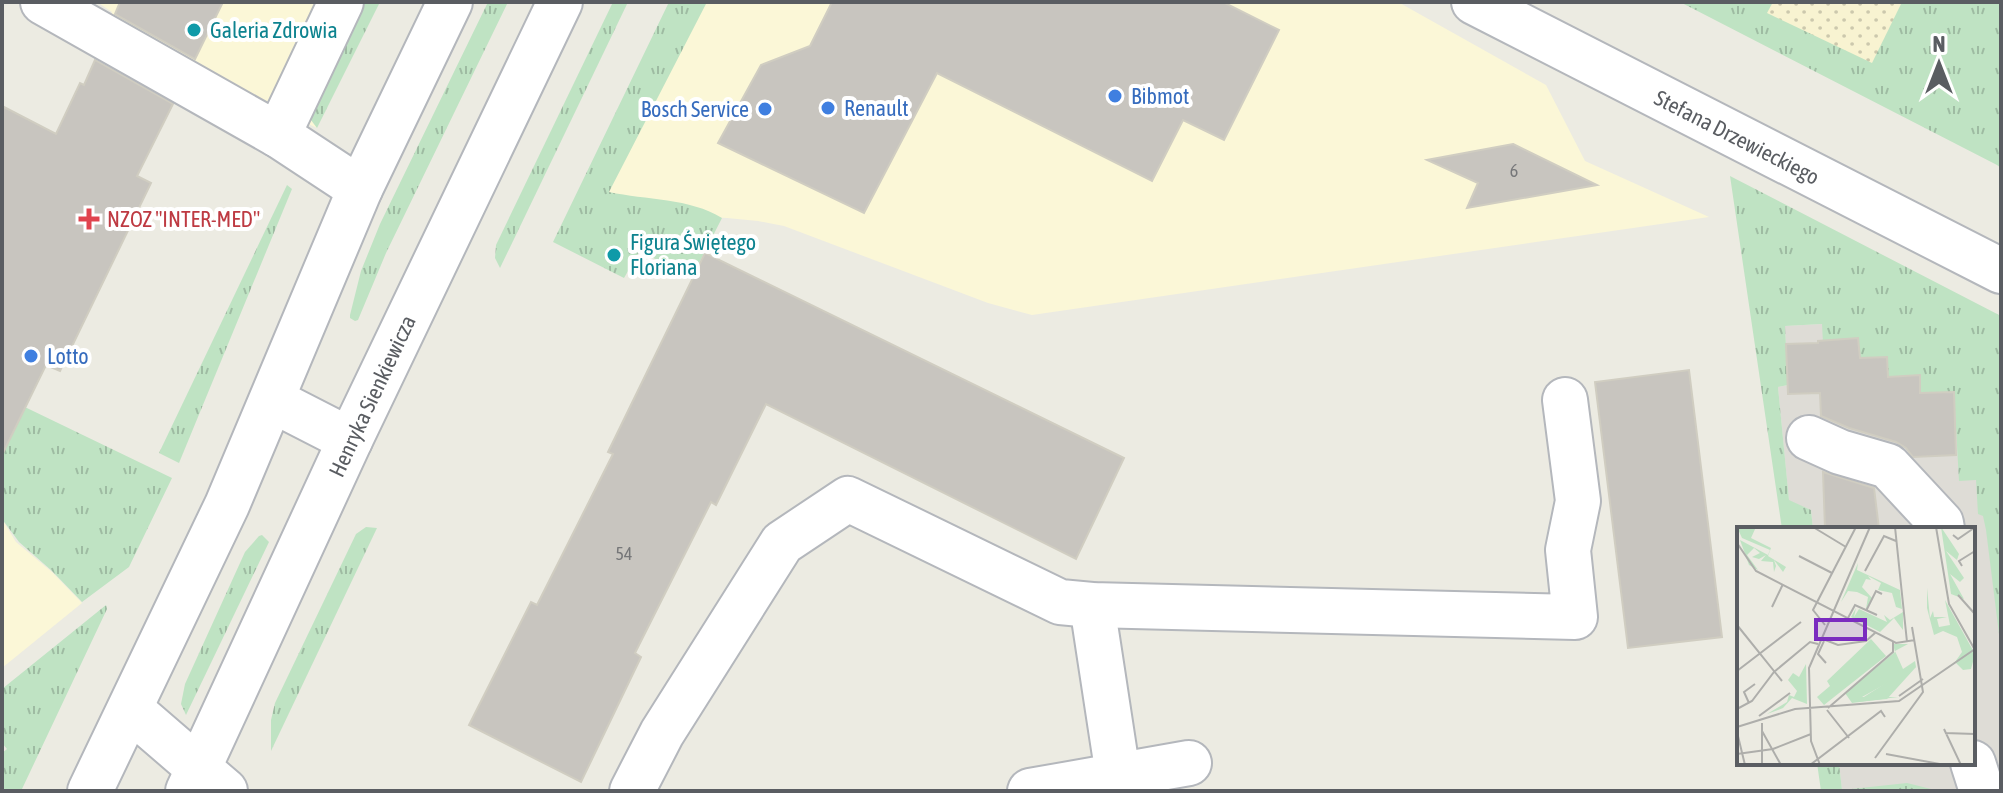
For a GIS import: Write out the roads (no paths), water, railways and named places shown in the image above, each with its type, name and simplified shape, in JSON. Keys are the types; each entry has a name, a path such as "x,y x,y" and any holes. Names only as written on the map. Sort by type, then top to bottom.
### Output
{"street":[{"path":"43,2 278,135 360,189"},
{"path":"278,135 341,2"},
{"path":"90,791 227,505 360,189 450,2"},
{"name":"Henryka Sienkiewicza","path":"204,784 350,440 560,2"},
{"name":"Stefana Drzewieckiego","path":"1474,2 2001,271"},
{"path":"272,400 350,440"},
{"path":"632,791 662,733 782,543 848,499 1060,602 1575,617 1568,550 1578,501 1565,400"},
{"path":"1809,438 1840,452 1888,466 1942,527"},
{"path":"1092,605 1118,775"},
{"path":"130,709 204,784"},
{"path":"1030,791 1189,763"},
{"path":"1974,765 1982,791"}],"place":[{"name":"Galeria Zdrowia","path":"194,30"},
{"name":"Bibmot","path":"1115,96"},
{"name":"Renault","path":"828,108"},
{"name":"Bosch Service","path":"765,109"},
{"name":"NZOZ \"INTER-MED\"","path":"89,219"},
{"name":"Figura Świętego Floriana","path":"614,255"},
{"name":"Lotto","path":"31,356"}]}
